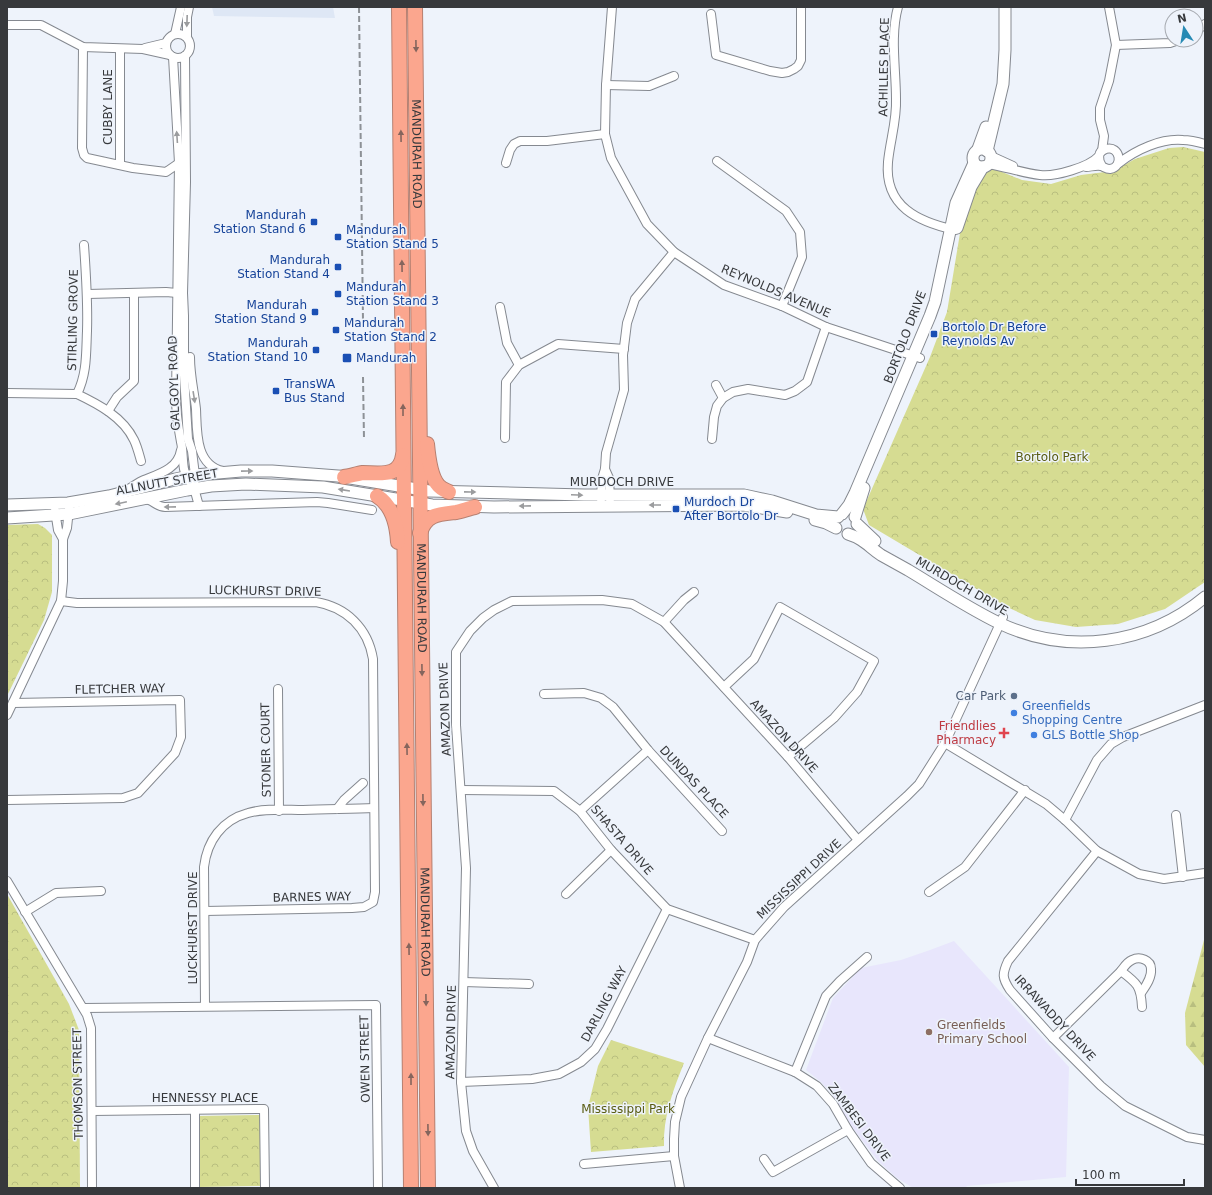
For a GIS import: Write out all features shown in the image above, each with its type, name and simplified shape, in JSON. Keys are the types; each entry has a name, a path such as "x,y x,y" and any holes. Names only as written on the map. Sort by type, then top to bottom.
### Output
{"highway":[{"name":"MANDURAH ROAD","path":"399,7 411,1188"},
{"name":"MANDURAH ROAD","path":"415,7 428,1188"},
{"path":"419,398 434,479 439,486 449,492"},
{"path":"344,477 360,474 392,472 401,463 404,449"},
{"path":"378,496 388,506 395,524 398,536 398,562 406,600"},
{"path":"420,533 424,524 431,517 475,507"}],"main road":[{"name":"BORTOLO DRIVE","path":"983,158 985,131 996,81 998,7"},
{"name":"BORTOLO DRIVE","path":"839,520 855,493 939,309 953,230 983,158 1003,84 1005,50 1004,7"},
{"name":"BORTOLO DRIVE","path":"856,521 862,494 917,357"},
{"name":"ALLNUTT STREET","path":"68,509 123,492 190,476 228,472 272,471 325,474 344,477 404,494"},
{"name":"ALLNUTT STREET","path":"7,518 55,510 143,499 194,488 232,485 310,486 378,496 404,494"},
{"name":"MURDOCH DRIVE","path":"404,494 420,490 606,500 743,505 786,512 826,523 839,520 849,514 872,539 1002,621 1038,630 1072,635 1105,634 1137,627 1160,619 1186,604 1205,589"},
{"name":"MURDOCH DRIVE","path":"404,494 420,504 475,507 606,500"},
{"name":"ALLNUTT STREET","path":"7,505 55,510"},
{"name":"MURDOCH DRIVE","path":"839,520 841,533 862,539 881,554 1002,621 1036,636 1082,642 1110,640 1139,634 1156,628 1177,617 1205,597"},
{"path":"848,534 854,531 856,521"}],"street":[{"path":"175,34 181,7"},
{"path":"7,25 41,25 83,47 143,49 181,58 185,56 190,48 190,43 187,36 188,7"},
{"name":"REYNOLDS AVENUE","path":"612,7 606,85 605,134 608,150 613,162 647,224 674,252 724,285 782,306 826,327 917,357"},
{"path":"711,14 716,55 770,71 788,72 798,66 801,60 801,7"},
{"name":"ACHILLES PLACE","path":"898,7 894,24 896,110 888,161 889,182 896,198 910,213 927,223 953,230"},
{"path":"1102,166 1099,162 1104,136 1100,120 1100,108 1109,81 1116,45 1109,7"},
{"path":"143,49 166,43 171,36 175,34 187,36"},
{"path":"166,43 166,48 172,56"},
{"path":"1116,45 1164,43"},
{"path":"83,47 82,148 84,155 88,158 133,168 168,172 178,180"},
{"name":"CUBBY LANE","path":"120,49 120,165"},
{"name":"GALGOYL ROAD","path":"172,56 179,163 176,398 178,428 199,506"},
{"name":"GALGOYL ROAD","path":"185,56 186,182 183,286 184,374 188,438 192,451 190,476"},
{"path":"606,85 649,86 674,76"},
{"path":"506,163 510,150 514,144 520,141 547,141 605,134"},
{"path":"1104,136 1119,157 1118,163"},
{"path":"983,158 1024,172 1042,176 1082,168 1102,166 1110,169 1136,151 1172,140 1183,140 1205,144"},
{"path":"1082,168 1095,160 1107,148 1136,151"},
{"path":"717,161 786,211 800,232 802,257 782,306"},
{"path":"168,172 179,163"},
{"name":"STIRLING GROVE","path":"77,394 83,382 86,367 88,294 84,245"},
{"path":"606,500 602,479 605,469 608,444 624,390 624,349 627,323 635,299 674,252"},
{"path":"108,411 117,397 134,380 134,293"},
{"path":"88,294 177,294"},
{"path":"500,307 506,342 519,365"},
{"path":"184,316 189,344 190,376 196,408 199,444 205,458 211,466 215,469 228,472"},
{"path":"712,440 716,406 723,398 733,392 748,389 785,395 795,391 808,382 826,327"},
{"path":"505,438 506,382 519,365 558,344 624,349"},
{"path":"716,385 723,398"},
{"path":"7,393 77,394 108,411 127,429 134,440 141,460"},
{"path":"123,492 142,480 159,474 172,466 179,457 182,445"},
{"path":"143,499 151,500 161,507 317,502 372,510"},
{"path":"7,716 61,601 63,581 63,538 67,528 68,509"},
{"path":"55,510 58,530 63,538"},
{"path":"664,622 684,600 694,592"},
{"name":"AMAZON DRIVE","path":"494,1188 473,1151 466,1131 461,1082 466,868 456,725 456,652 470,631 483,618 494,610 512,601 602,600 632,604 664,622 788,757 858,840"},
{"name":"LUCKHURST DRIVE","path":"61,601 77,604 325,603 343,611 362,629 369,643 372,654 374,808 279,810 249,813 240,816 224,826 217,833 209,845 204,867 205,1006"},
{"path":"724,687 754,659 780,607 874,660 857,692 838,713 788,757"},
{"name":"MISSISSIPPI DRIVE","path":"680,1188 674,1156 675,1122 681,1097 708,1038 746,962 755,940 784,907 919,784 945,743 1002,621"},
{"name":"STONER COURT","path":"278,689 279,810"},
{"name":"DUNDAS PLACE","path":"544,694 584,693 601,698 613,707 648,750 722,831"},
{"name":"FLETCHER WAY","path":"7,800 123,798 138,793 175,753 181,737 180,700 13,703"},
{"path":"1065,820 1097,760 1111,744 1123,737 1205,705"},
{"path":"945,743 1046,804 1097,851 1139,874 1164,879 1205,873"},
{"name":"DUNDAS PLACE","path":"580,810 648,750"},
{"path":"337,809 344,800 363,783"},
{"name":"SHASTA DRIVE","path":"461,790 554,791 580,810 611,850 667,908 755,940"},
{"path":"929,892 965,867 1025,790"},
{"name":"BARNES WAY","path":"205,911 352,908 364,907 373,902 375,892 374,808"},
{"path":"1176,815 1183,877"},
{"path":"566,894 611,850"},
{"name":"IRRAWADDY DRIVE","path":"1097,851 1008,961 1004,971 1004,981 1010,990 1053,1038 1101,1086 1125,1106 1187,1137 1205,1140"},
{"name":"THOMSON STREET","path":"7,881 87,1015 90,1028 92,1188"},
{"path":"25,912 56,892 101,891"},
{"name":"DARLING WAY","path":"461,1082 532,1079 559,1074 581,1062 595,1050 607,1029 667,908"},
{"path":"795,1072 826,996 840,981 867,957"},
{"path":"1053,1038 1133,959 1140,957 1148,961 1152,968 1142,994 1142,1007"},
{"path":"1121,971 1137,984 1142,994"},
{"path":"464,982 529,984"},
{"name":"OWEN STREET","path":"205,1006 376,1005 378,1188"},
{"path":"84,1008 205,1006"},
{"name":"ZAMBESI DRIVE","path":"708,1038 795,1072 817,1086 833,1104 848,1130 871,1163 896,1187"},
{"name":"HENNESSY PLACE","path":"92,1111 264,1109 265,1188"},
{"path":"195,1110 195,1188"},
{"path":"764,1159 773,1172 848,1130"},
{"path":"584,1164 674,1156"}],"shaded area":[{"path":"212,7 333,7 335,18 214,16"},
{"name":"Greenfields Primary School","path":"954,941 1069,1067 1066,1177 967,1186 965,1188 913,1188 897,1178 878,1161 855,1131 834,1097 821,1082 806,1070 833,998 861,968 901,960"}],"green space":[{"name":"Bortolo Park","path":"1183,147 1205,152 1205,582 1165,609 1118,624 1076,627 1035,620 1007,607 869,525 863,509 930,357 947,312 961,227 985,165 1022,180 1051,184 1081,175 1113,171 1135,159 1169,148"},
{"path":"38,524 52,535 52,592 44,620 7,696 7,525"},
{"path":"7,894 69,1004 79,1030 80,1188 7,1188"},
{"path":"1205,936 1205,1067 1186,1045 1185,1013"},
{"name":"Mississippi Park","path":"611,1040 684,1063 667,1114 664,1146 591,1152 588,1107 598,1066"},
{"path":"260,1115 261,1186 198,1187 197,1116"}],"railway":[{"path":"359,7 363,321"},
{"path":"363,377 364,439"}],"place":[{"name":"Mandurah Station Stand 6","path":"314,222"},
{"name":"Mandurah Station Stand 5","path":"338,237"},
{"name":"Mandurah Station Stand 4","path":"338,267"},
{"name":"Mandurah Station Stand 3","path":"338,294"},
{"name":"Mandurah Station Stand 9","path":"315,312"},
{"name":"Mandurah Station Stand 2","path":"336,330"},
{"name":"Bortolo Dr Before Reynolds Av","path":"934,334"},
{"name":"Mandurah Station Stand 10","path":"316,350"},
{"name":"Mandurah","path":"347,358"},
{"name":"TransWA Bus Stand","path":"276,391"},
{"name":"Murdoch Dr After Bortolo Dr","path":"676,509"},
{"name":"Car Park","path":"1014,696"},
{"name":"Greenfields Shopping Centre","path":"1014,713"},
{"name":"Friendlies Pharmacy","path":"1004,733"},
{"name":"GLS Bottle Shop","path":"1034,735"},
{"name":"Greenfields Primary School","path":"929,1032"}]}
